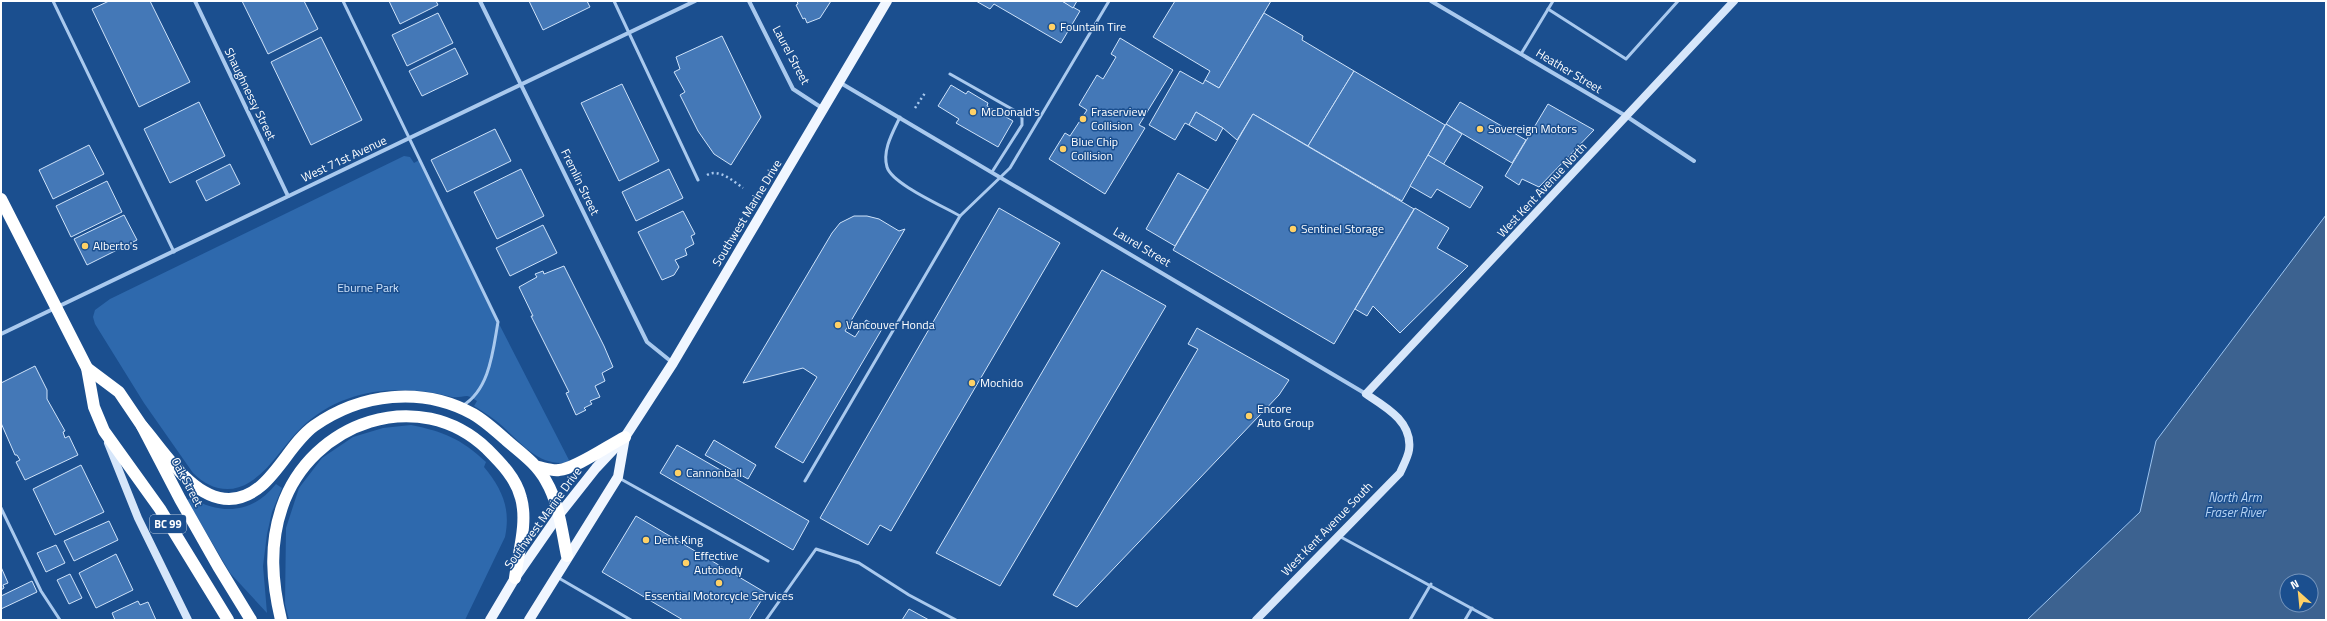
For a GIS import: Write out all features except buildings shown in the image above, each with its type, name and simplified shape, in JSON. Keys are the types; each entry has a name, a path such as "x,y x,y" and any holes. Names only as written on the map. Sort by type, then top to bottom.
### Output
{"highway":[{"name":"Oak Street","path":"1,199 87,368 94,407 104,431 160,510 228,620"},
{"name":"Oak Street","path":"87,368 119,392 142,426 180,499 251,620"},
{"path":"142,426 195,487 212,496 230,498 248,494 257,488 312,427 359,403 376,398 405,396 426,398 459,408 486,423 538,467 547,482 558,516 567,556"},
{"path":"281,620 273,575 273,552 282,507 292,485 315,454 332,439 350,429 386,418 407,416 427,417 443,422 477,440 502,465 518,489 523,508 523,526 515,578"},
{"path":"538,467 558,470 575,467 588,457 625,436"}],"main road":[{"name":"Southwest Marine Drive","path":"490,620 515,578 558,516 596,468 625,436 673,363 887,1"},
{"name":"Southwest Marine Drive","path":"529,620 567,556 618,477 625,436"}],"street":[{"name":"Shaughnessy Street","path":"195,1 288,196"},
{"name":"Fremlin Street","path":"480,1 647,342 673,363"},
{"name":"West 71st Avenue","path":"1,334 695,1"},
{"name":"Laurel Street","path":"749,1 793,89 823,109"},
{"name":"West Kent Avenue North","path":"1366,394 1734,1"},
{"name":"Heather Street","path":"1435,2 1626,116 1694,161"},
{"name":"Laurel Street","path":"839,82 1366,394 1386,408 1402,423 1410,434 1409,451"},
{"name":"Oak Street","path":"104,431 138,518 188,620"},
{"name":"West Kent Avenue South","path":"1256,620 1400,473 1409,451"}],"lane":[{"path":"53,1 174,252"},
{"path":"343,1 498,322 494,348 483,383 471,401 459,408"},
{"path":"614,1 698,180"},
{"path":"805,481 960,216 1001,177 1014,162 1108,1"},
{"path":"1521,54 1553,1"},
{"path":"1548,9 1626,59 1678,1"},
{"path":"950,74 1019,113 1022,118 1022,125 992,172"},
{"path":"900,117 887,150 887,167 896,179 960,216"},
{"path":"618,477 768,561"},
{"path":"1,508 41,591 60,620"},
{"path":"1338,535 1431,584 1493,620"},
{"path":"766,620 816,549 859,563 909,595 956,620"},
{"path":"555,576 630,620"},
{"path":"1410,620 1431,584"},
{"path":"1465,620 1472,608"}],"path":[{"path":"915,108 925,92"},
{"path":"711,173 722,174 743,188"}],"green space":[{"name":"Eburne Park","path":"404,156 410,157 414,163 421,159 498,322 570,462 558,463 547,461 528,450 495,420 474,406 477,401 470,397 454,397 413,390 393,390 373,392 354,397 335,404 318,414 295,434 258,477 242,486 227,489 220,488 199,479 193,473 144,403 95,324 93,317 95,310 110,299"},
{"path":"411,425 442,433 460,442 477,454 486,462 484,467 496,483 504,499 507,517 505,537 465,620 289,620 285,604 286,528 299,488 322,458 353,437 383,428"},
{"path":"276,484 282,488 272,512 267,534 263,566 267,613 230,573 187,500 191,498 203,504 214,507 236,509 257,501 267,494"}],"water":[{"name":"North Arm Fraser River","path":"2326,215 2326,620 2027,620 2140,512 2156,441"}],"place":[{"name":"Fountain Tire","path":"1052,27"},
{"name":"McDonald's","path":"973,112"},
{"name":"Fraserview Collision","path":"1083,119"},
{"name":"Sovereign Motors","path":"1480,129"},
{"name":"Blue Chip Collision","path":"1063,149"},
{"name":"Sentinel Storage","path":"1293,229"},
{"name":"Alberto's","path":"85,246"},
{"name":"Vancouver Honda","path":"838,325"},
{"name":"Mochido","path":"972,383"},
{"name":"Encore Auto Group","path":"1249,416"},
{"name":"Cannonball","path":"678,473"},
{"name":"Dent King","path":"646,540"},
{"name":"Effective Autobody","path":"686,563"},
{"name":"Essential Motorcycle Services","path":"719,583"}]}
